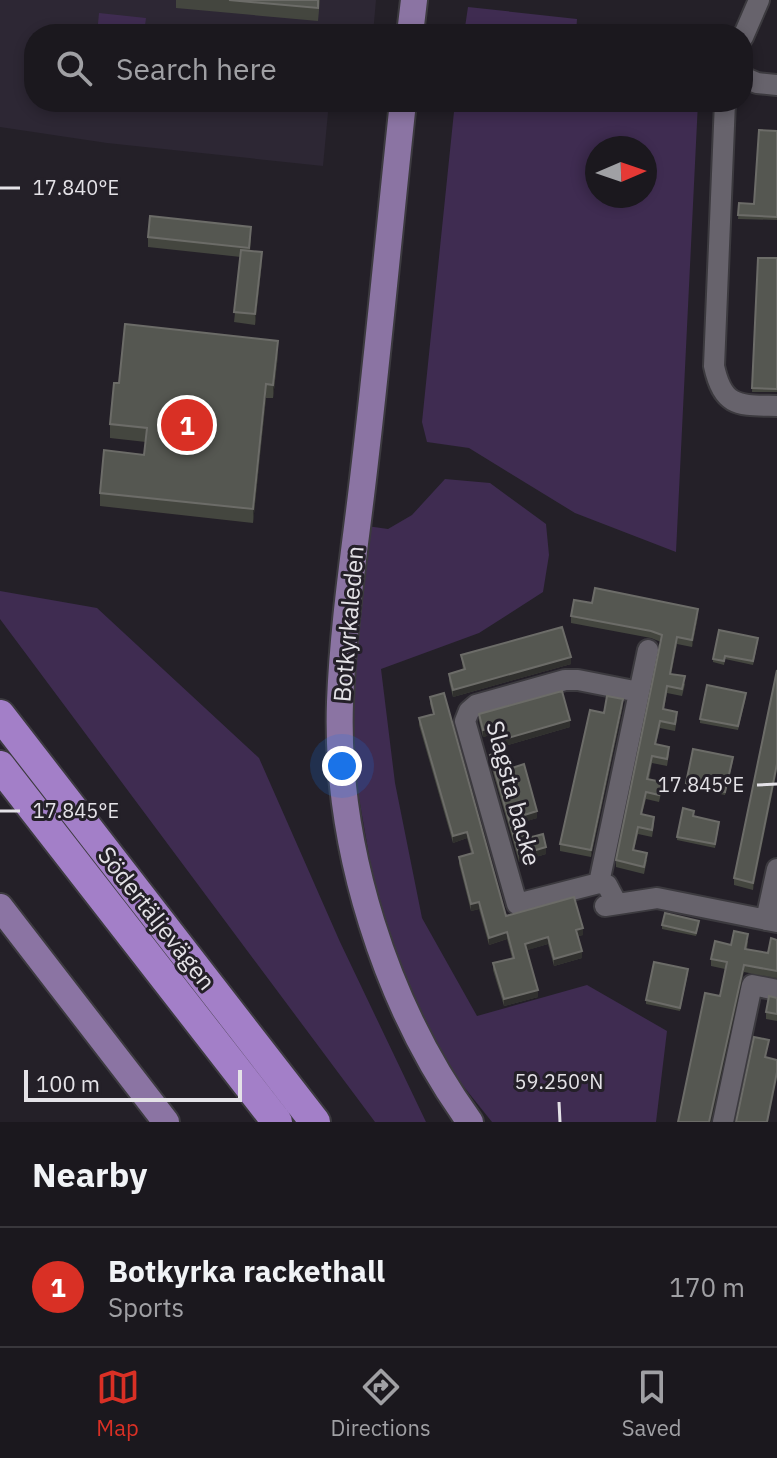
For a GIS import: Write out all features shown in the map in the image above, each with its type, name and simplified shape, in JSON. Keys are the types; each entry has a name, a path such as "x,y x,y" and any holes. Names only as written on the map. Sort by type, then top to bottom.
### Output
{"highway":[{"name":"Södertäljevägen","path":"0,715 315,1122"},
{"name":"Södertäljevägen","path":"0,766 277,1122"}],"main road":[{"path":"411,24 414,0"},
{"name":"Botkyrkaleden","path":"402,112 365,462 344,618 340,706 343,767 355,854 382,954 424,1050 470,1122"},
{"path":"0,907 166,1122"}],"street":[{"path":"749,24 759,0"},
{"path":"753,81 777,85"},
{"path":"725,112 714,366 719,387 730,400 744,406 777,406"},
{"path":"648,650 599,883 607,885 611,905 657,898 771,921 777,869"},
{"name":"Slagsta backe","path":"599,883 517,904 465,721 466,715 476,705 565,680 639,692"},
{"path":"723,1122 752,985 777,990"}],"shaded area":[{"path":"0,0 376,0 374,24 24,24 24,112 328,112 323,166 107,143 0,127"},
{"path":"468,7 577,19 577,24 465,24"},
{"path":"99,13 146,18 145,24 98,24"},
{"path":"454,112 698,112 676,552 575,513 469,448 427,442 422,422"},
{"path":"445,479 490,483 546,524 549,555 543,592 479,633 381,669 395,783 422,918 477,1016 587,985 667,1031 656,1122 492,1122 444,1062 393,948 373,878 355,775 351,659 367,526 388,529 412,515"},
{"path":"0,591 97,608 259,758 340,942 426,1122 375,1122 0,619"}],"building":[{"path":"229,0 318,0 318,8"},
{"path":"759,130 777,131 777,217 738,215 739,203 754,204"},
{"path":"150,216 251,227 249,248 148,237"},
{"path":"241,250 262,252 255,314 234,312"},
{"path":"758,258 777,258 777,389 752,388"},
{"path":"125,324 278,341 273,385 266,384 253,509 100,493 104,450 144,455 147,428 110,424 114,383 119,383"},
{"path":"595,588 698,609 692,640 677,637 670,674 685,676 682,689 667,686 663,709 677,712 675,724 660,721 655,744 669,747 667,759 652,756 647,779 662,782 659,795 646,792 641,814 654,817 652,830 638,827 633,850 647,853 644,867 616,860 662,635 571,616 574,600 592,603"},
{"path":"562,627 571,657 453,690 449,674 465,669 461,655"},
{"path":"719,630 758,638 753,661 725,656 724,661 713,659"},
{"path":"777,670 777,764 753,883 734,878"},
{"path":"707,685 746,693 738,726 700,719"},
{"path":"562,691 570,720 498,741 494,727 483,730 479,714"},
{"path":"444,693 506,916 574,897 583,928 576,930 582,951 554,959 548,937 525,944 538,990 504,999 493,963 514,958 507,932 489,938 479,902 471,904 459,857 473,853 467,832 453,836 419,718 434,714 430,697"},
{"path":"607,696 623,699 591,850 560,844 590,710 604,713"},
{"path":"693,749 733,757 725,792 686,783"},
{"path":"503,751 509,769 524,764 537,811 521,816 528,838 543,834 546,847 519,855 490,755"},
{"path":"683,808 694,811 693,816 719,822 715,844 677,837"},
{"path":"665,913 699,921 696,933 662,925"},
{"path":"734,931 748,934 745,949 768,953 771,938 777,940 777,971 744,965 709,1122 678,1122 705,993 720,996 727,962 711,959 715,941 731,945"},
{"path":"654,962 688,969 680,1008 646,1000"},
{"path":"769,996 777,998 777,1014 766,1012"},
{"path":"754,1037 769,1040 765,1057 777,1060 767,1122 736,1122"}],"place":[{"name":"Botkyrka rackethall","path":"187,425"}]}
